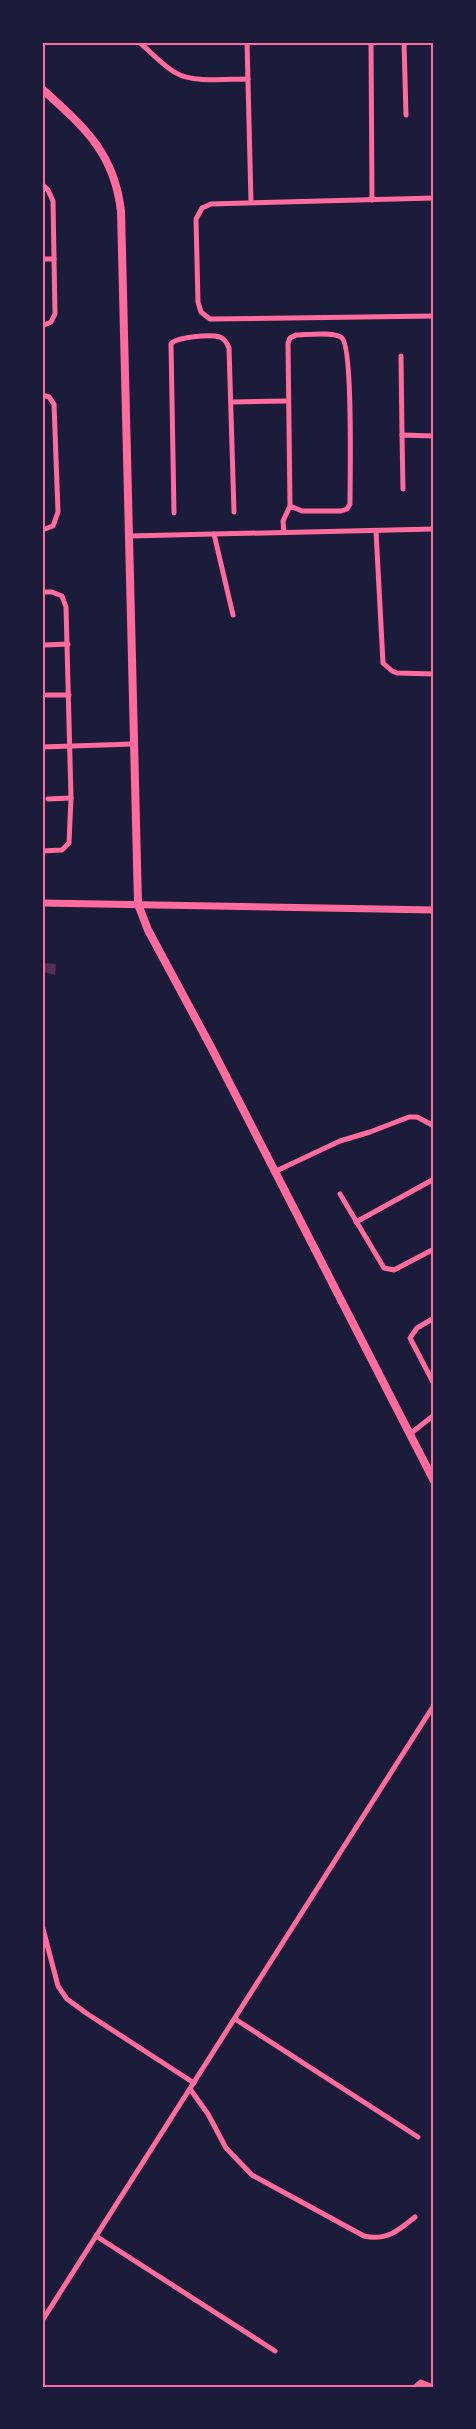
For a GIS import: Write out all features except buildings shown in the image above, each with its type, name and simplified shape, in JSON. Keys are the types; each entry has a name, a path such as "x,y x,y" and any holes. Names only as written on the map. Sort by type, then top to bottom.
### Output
{"main road":[{"path":"42,89 96,142 110,166 120,200 138,904 148,930 434,1481"}],"street":[{"path":"139,42 181,76 248,79"},
{"path":"247,42 251,202"},
{"path":"371,42 372,200"},
{"path":"404,42 406,114"},
{"path":"42,184 48,190 52,201 55,314 51,322 42,326"},
{"path":"434,198 211,204 202,208 196,219 198,302 205,316 216,320 434,316"},
{"path":"42,259 54,259"},
{"path":"284,532 284,519 290,506 287,348 290,338 296,335 336,334 341,337 347,349 350,504 347,509 341,511 302,511 290,506"},
{"path":"174,513 170,348 172,341 178,338 216,336 226,341 229,348 234,512"},
{"path":"401,356 403,489"},
{"path":"42,395 52,399 54,404 58,512 53,526 42,530"},
{"path":"232,402 288,401"},
{"path":"402,435 434,436"},
{"path":"129,536 434,529"},
{"path":"376,531 383,663 397,673 434,674"},
{"path":"214,534 233,615"},
{"path":"42,592 57,593 65,601 71,798 69,843 62,850 42,851"},
{"path":"45,645 68,644"},
{"path":"47,695 69,695"},
{"path":"42,747 133,744"},
{"path":"48,798 71,798"},
{"path":"42,903 434,910"},
{"path":"274,1172 344,1140 409,1117 417,1117 434,1126"},
{"path":"356,1222 434,1179"},
{"path":"340,1194 381,1265 387,1270 394,1270 434,1249"},
{"path":"434,1318 417,1328 410,1338 434,1384"},
{"path":"410,1434 434,1415"},
{"path":"42,2321 434,1705"},
{"path":"42,1925 58,1986 67,1999 194,2083"},
{"path":"234,2019 418,2137"},
{"path":"190,2089 208,2114 226,2148 252,2175 364,2236 385,2238 415,2217"},
{"path":"96,2236 275,2351"},
{"path":"415,2387 421,2382 433,2387"}]}
